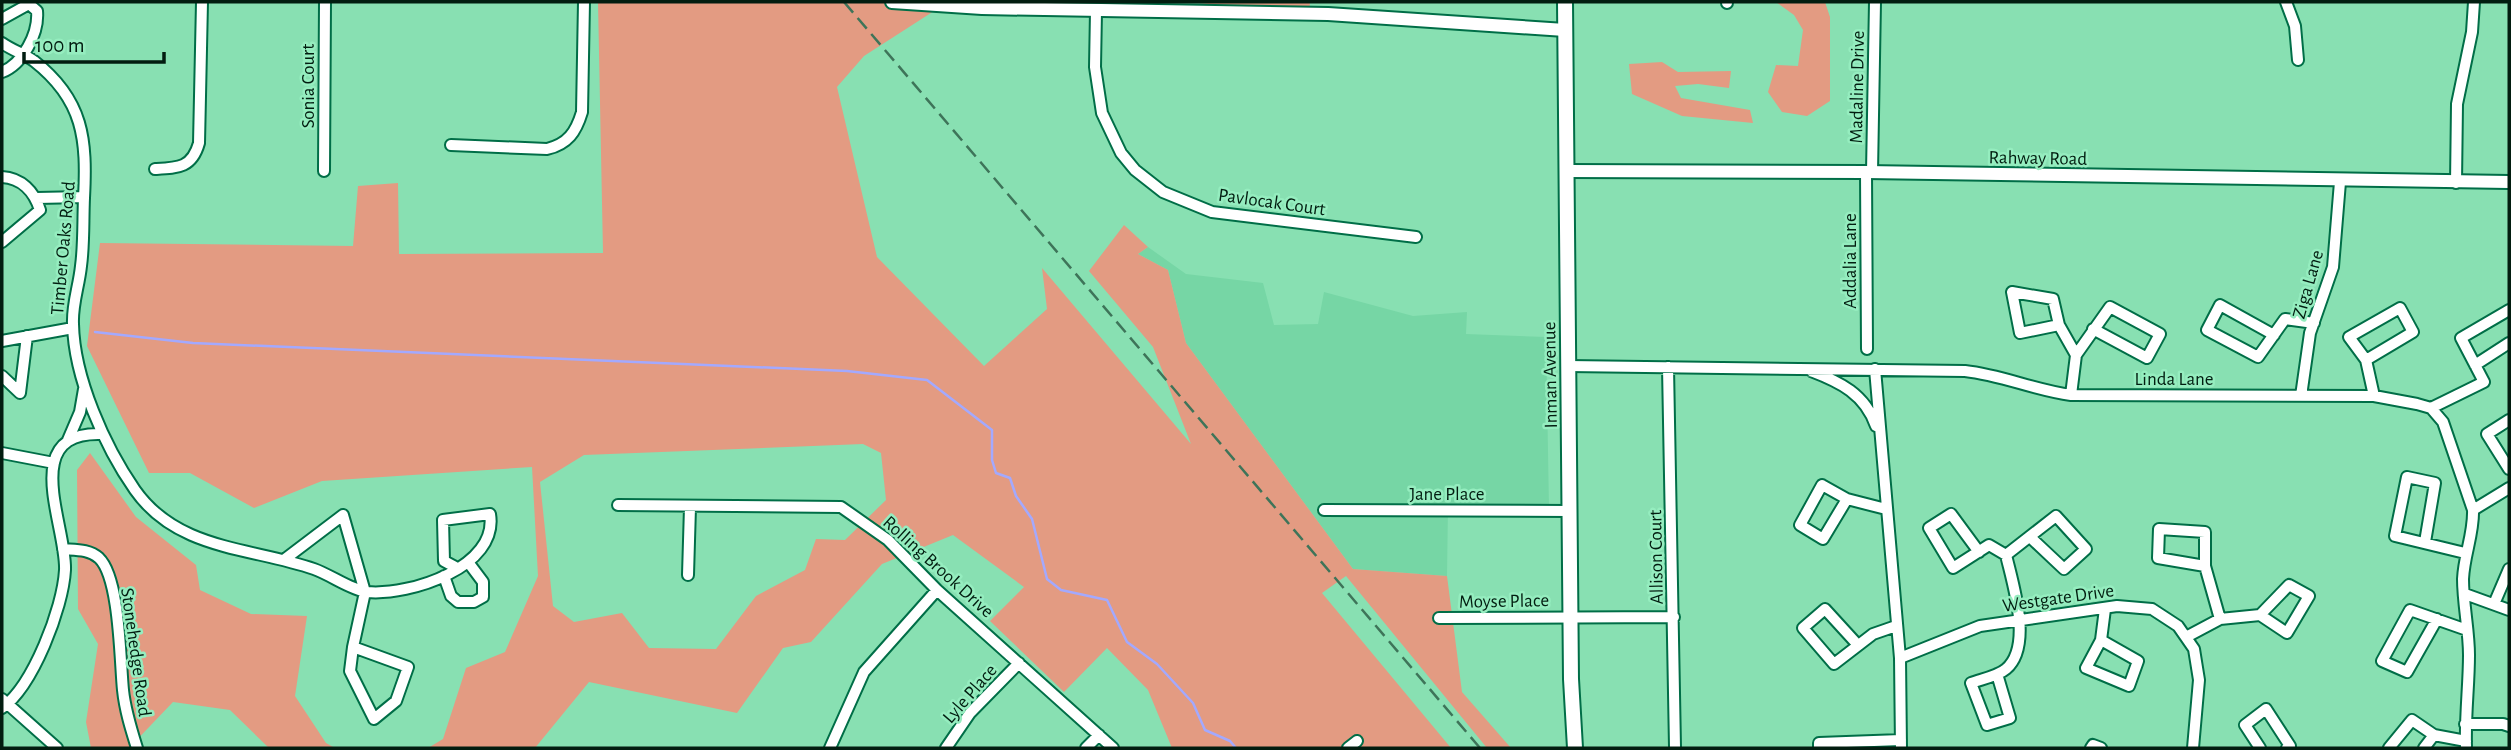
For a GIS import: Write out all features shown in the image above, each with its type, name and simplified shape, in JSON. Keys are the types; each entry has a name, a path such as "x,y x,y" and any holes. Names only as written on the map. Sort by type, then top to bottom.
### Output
{"main road":[{"name":"Inman Avenue","path":"1565,2 1570,617 1575,748"}],"street":[{"path":"155,169 180,168 196,155 199,143 202,2"},
{"name":"Sonia Court","path":"324,171 325,2"},
{"path":"451,145 547,149 568,139 577,128 582,112 584,2"},
{"path":"892,2 1096,11 1328,14 1565,30"},
{"name":"Madaline Drive","path":"1869,172 1875,2"},
{"path":"2286,2 2295,26 2298,60"},
{"path":"2456,183 2457,104 2472,32 2474,2"},
{"path":"2,19 25,5 36,7 37,19 23,54 14,65 2,72"},
{"name":"Pavlocak Court","path":"1096,11 1095,67 1102,113 1121,153 1135,170 1163,191 1212,212 1416,237"},
{"name":"Timber Oaks Road","path":"2,43 23,54 57,84 83,128 86,157 83,253 74,298 73,328 84,382 103,435 135,490 154,511 182,532 205,543 285,559 365,592 422,585 468,562"},
{"name":"Rahway Road","path":"1566,171 1869,172 2340,182 2509,182"},
{"name":"Addalia Lane","path":"1867,349 1869,172"},
{"path":"2,177 13,177 37,198 40,210 2,242"},
{"name":"Ziga Lane","path":"2301,396 2307,347 2333,267 2340,182"},
{"path":"37,198 85,197"},
{"path":"2059,325 2021,332 2012,292 2053,299 2059,325 2076,355"},
{"path":"2274,335 2220,305 2207,330 2258,357 2274,335 2285,319 2314,323"},
{"path":"2071,395 2076,355 2094,329 2110,307 2160,334 2147,358 2094,329"},
{"path":"2366,360 2413,332 2400,308 2349,337 2366,360 2374,396"},
{"path":"2389,748 2412,720 2434,736 2466,743 2465,553 2473,510 2452,440 2443,422 2431,408 2484,382 2461,338 2509,310"},
{"path":"2,341 73,328"},
{"path":"2,376 20,393 27,336"},
{"path":"2475,365 2509,343"},
{"name":"Linda Lane","path":"1568,366 1875,369 1994,374 2039,390 2071,395 2374,396 2431,408"},
{"name":"Allison Court","path":"1668,367 1675,747"},
{"path":"1802,368 1835,380 1861,399 1875,422 1881,459"},
{"path":"1819,748 1819,743 1901,744 1900,658 1875,369"},
{"path":"57,748 3,704 30,676 46,638 64,580 63,549 52,489 54,463 67,443 80,412 84,382"},
{"path":"2509,420 2487,434 2509,470"},
{"path":"67,443 85,434 103,435"},
{"path":"2,453 54,463"},
{"path":"2425,542 2435,483 2407,477 2396,536 2465,553"},
{"path":"1847,499 1823,539 1800,525 1822,485 1847,499 1886,509"},
{"path":"2473,510 2509,488"},
{"name":"Rolling Brook Drive","path":"618,505 841,507 888,540 937,590 1113,748"},
{"path":"688,575 690,507"},
{"name":"Jane Place","path":"1324,510 1570,511"},
{"path":"444,576 451,596 458,602 474,602 483,597 484,582 468,562 477,556 491,534 490,514 443,520 444,561 457,568"},
{"path":"1979,552 1951,514 1929,528 1953,568 1979,552 1989,545 2006,555 2020,621 2016,658 1997,674 1971,683 1987,725 2010,718 1997,674"},
{"path":"285,559 343,515 365,592 353,647 350,671 374,719 396,701 408,667 353,647"},
{"path":"2006,555 2056,516 2086,549 2064,569 2030,537"},
{"path":"2205,566 2158,558 2159,530 2204,532 2205,566 2220,620"},
{"name":"Stonehedge Road","path":"63,549 82,550 97,556 107,573 118,623 123,691 137,748"},
{"path":"2494,604 2509,569"},
{"path":"2193,748 2199,680 2197,663 2188,636 2220,620 2260,615 2289,585 2309,596 2287,633 2260,615"},
{"path":"830,748 864,672 937,590"},
{"path":"2465,594 2509,610"},
{"name":"Westgate Drive","path":"1900,658 1972,628 2127,605 2152,608 2169,617 2188,636"},
{"path":"1857,644 1825,609 1803,628 1833,664 1857,644 1896,626"},
{"path":"2101,640 2138,661 2129,686 2086,668 2101,640 2105,609"},
{"path":"2437,619 2407,672 2382,661 2410,610 2437,619 2467,631"},
{"name":"Moyse Place","path":"1439,618 1674,617"},
{"name":"Lyle Place","path":"946,748 970,713 1019,663"},
{"path":"2260,748 2245,725 2266,709 2290,746 2287,748"},
{"path":"2465,724 2506,725 2509,711"},
{"path":"1086,748 1099,735"},
{"path":"2424,748 2434,736"},
{"path":"2091,748 2093,745 2101,748"}],"shaded area":[{"path":"598,2 948,2 864,56 837,87 877,257 984,366 1047,309 1042,268 1191,444 1153,347 1089,271 1124,225 1148,247 1138,254 1168,270 1186,343 1353,569 1447,576 1462,692 1511,748 1487,748 1346,576 1322,593 1451,748 1172,748 1148,690 1107,648 1064,692 990,621 1024,587 953,535 882,564 811,642 783,648 737,713 589,682 535,748 428,748 443,739 466,668 505,652 538,576 532,467 322,481 254,508 190,473 149,473 87,346 100,243 353,246 358,186 398,183 399,254 603,253","holes":["863,444 881,453 886,500 845,540 816,539 805,570 756,596 716,649 649,648 622,613 574,622 553,606 540,482 584,455"]},
{"path":"1189,2 1310,2 1309,14"},
{"path":"1776,2 1825,2 1830,17 1830,101 1807,116 1782,112 1768,92 1776,65 1798,66 1803,30 1794,15"},
{"path":"1662,62 1678,72 1731,71 1729,88 1698,84 1675,86 1681,98 1750,110 1753,123 1682,116 1632,94 1629,64"},
{"path":"1148,247 1186,274 1263,283 1274,325 1318,324 1324,292 1413,316 1467,312 1466,334 1546,337 1549,509 1448,506 1447,576 1353,569 1186,343 1168,270 1138,254"},
{"path":"90,453 136,517 196,565 200,590 251,614 307,616 295,696 326,743 335,748 269,748 230,710 173,702 129,748 91,748 86,722 98,644 78,609 77,470"}],"waterway":[{"path":"95,332 193,343 847,371 927,380 992,430 992,460 996,473 1010,478 1016,496 1032,519 1047,579 1061,590 1107,600 1127,642 1157,664 1193,703 1205,730 1230,741 1236,748"}],"railway":[{"path":"844,2 1480,748"}]}
